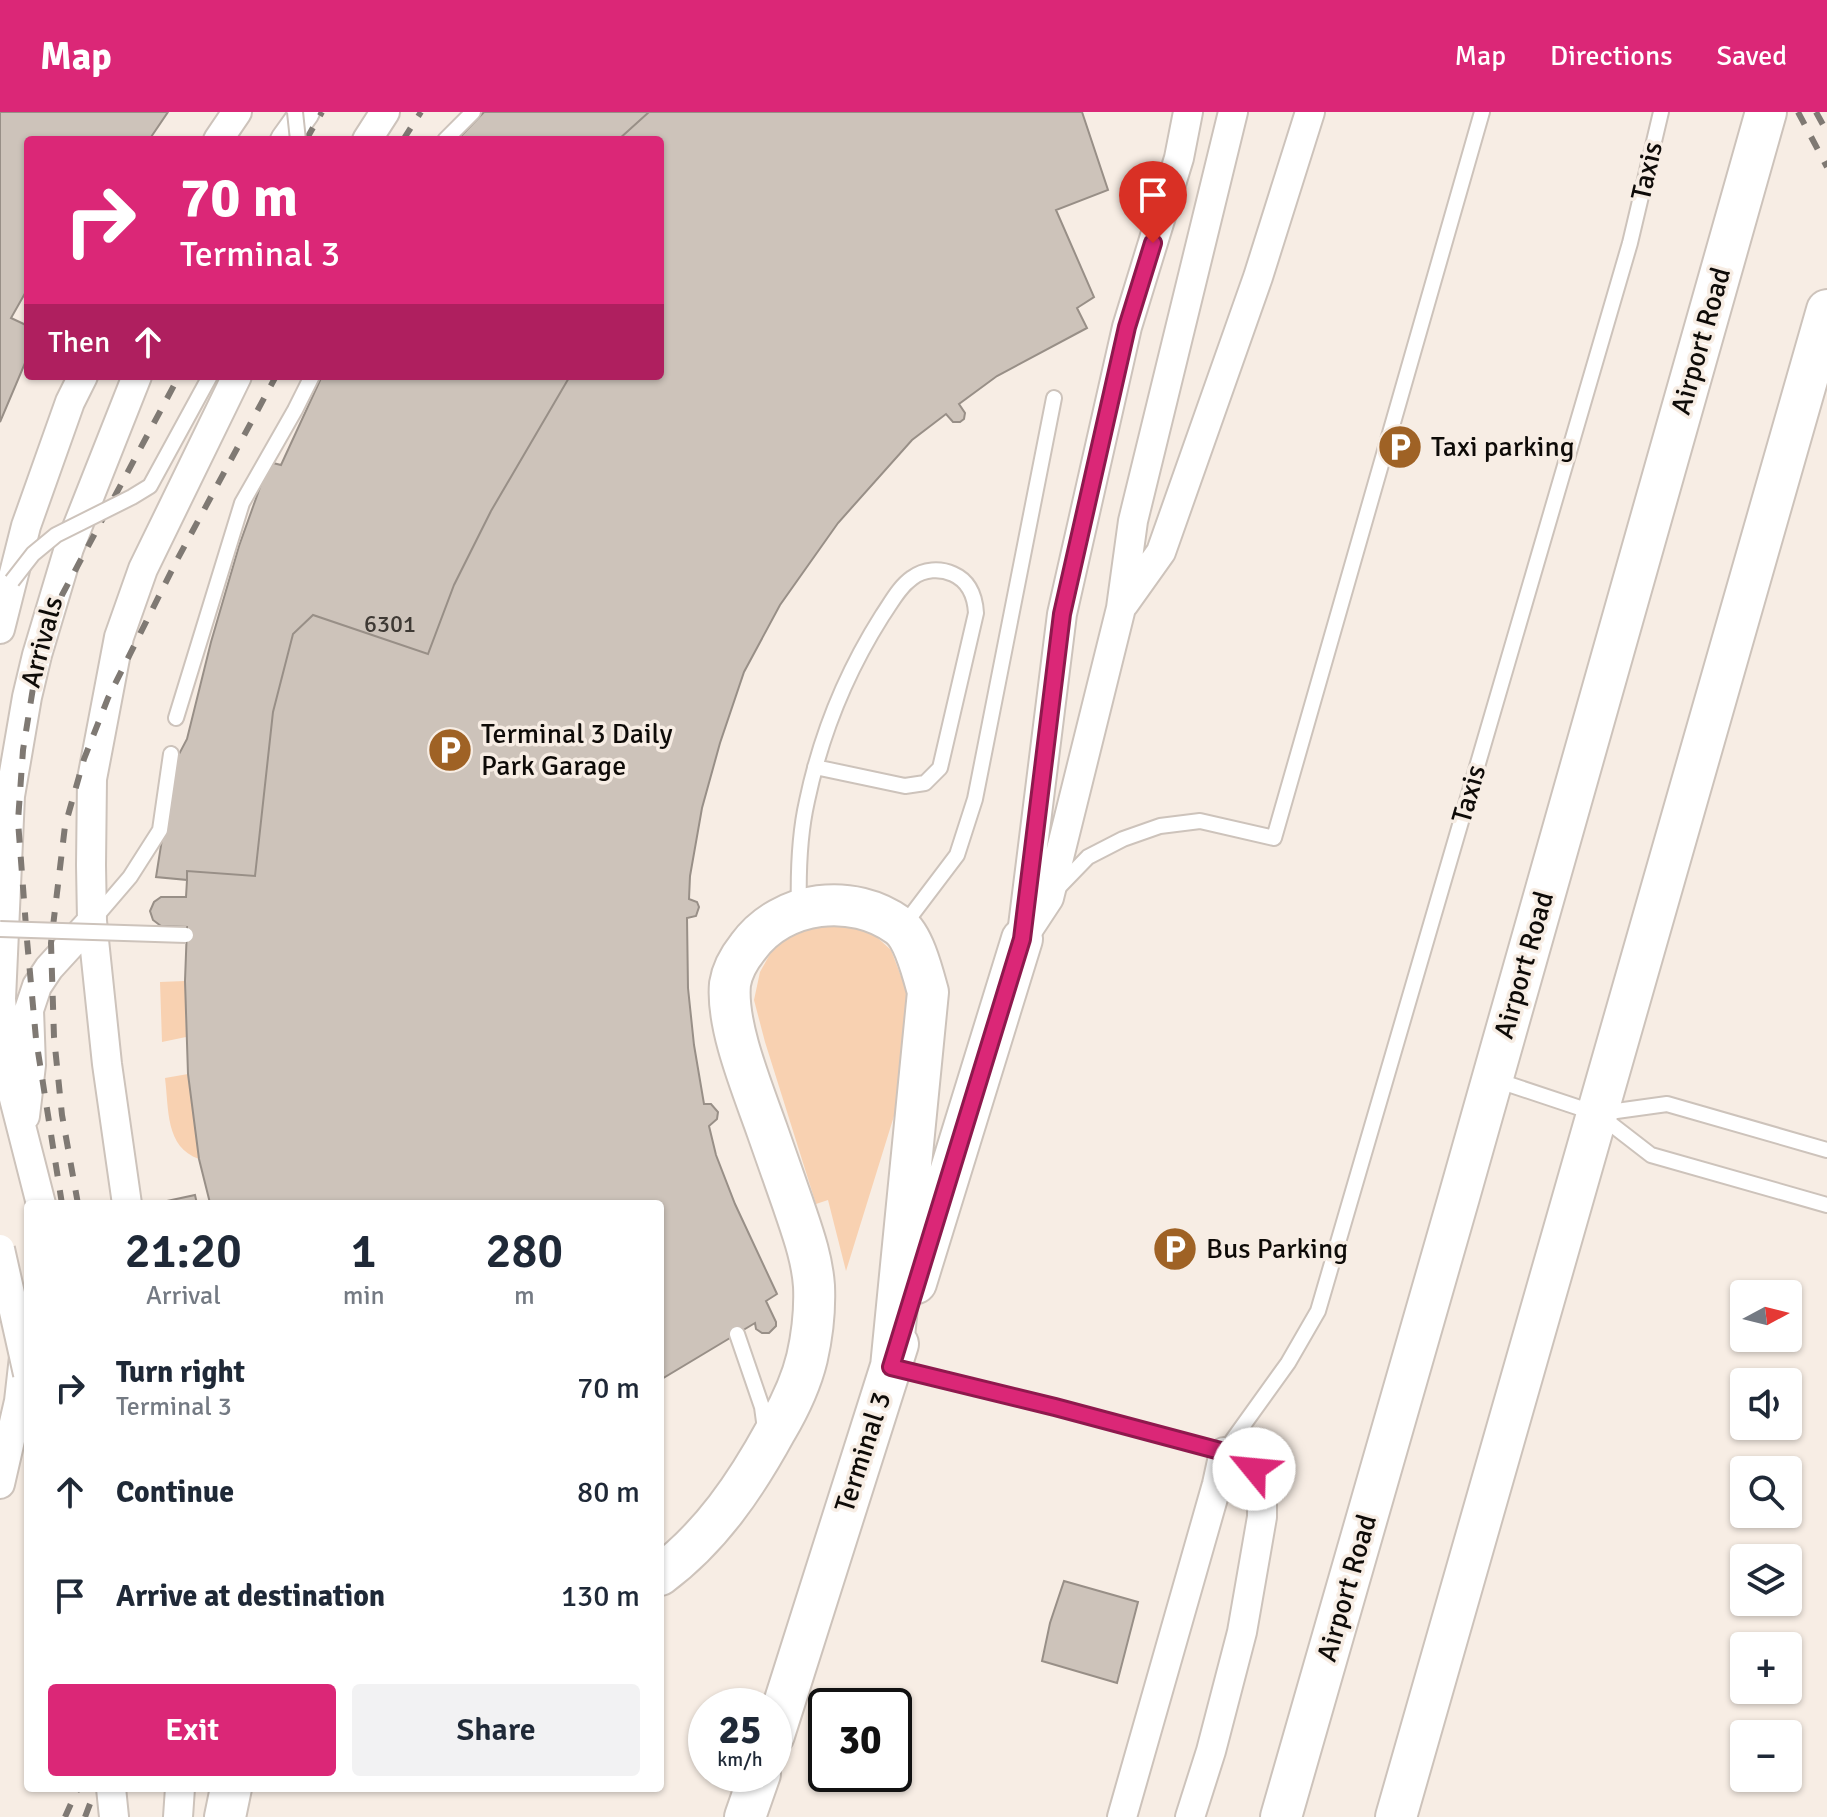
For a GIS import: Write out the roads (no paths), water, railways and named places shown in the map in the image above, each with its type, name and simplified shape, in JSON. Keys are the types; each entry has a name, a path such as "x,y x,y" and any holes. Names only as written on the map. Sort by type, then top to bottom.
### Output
{"main road":[{"name":"Airport Road","path":"1281,1817 1766,112"},
{"path":"1396,1817 1827,310"},
{"path":"664,1571 701,1539 746,1483 790,1406 807,1359 814,1287 809,1250 739,1050 730,983 739,958 757,935 781,916 815,906 848,905 876,913 902,928 918,958 928,992 891,1367"},
{"name":"Terminal 3","path":"789,1688 1022,939"},
{"path":"225,1817 230,1792"},
{"path":"246,1792 248,1817"},
{"path":"745,1817 754,1792"}],"street":[{"path":"204,136 220,112"},
{"path":"221,136 237,112"},
{"path":"288,136 305,112"},
{"path":"370,136 385,112"},
{"path":"1022,939 1062,614 1127,327 1179,158 1188,112"},
{"path":"1022,939 1049,898 1121,608 1133,521 1233,112"},
{"path":"1121,608 1161,552 1258,277 1310,112"},
{"path":"0,629 6,572 29,459 65,380"},
{"path":"6,572 81,380"},
{"name":"Arrivals","path":"40,1200 7,1071 1,999 10,796 33,669 64,563 135,380"},
{"path":"126,1200 107,1064 92,921 92,779 119,637 143,569 235,380"},
{"path":"23,1133 31,1065 29,1010 37,986 49,968 92,921"},
{"path":"0,1249 24,1361"},
{"path":"0,1308 4,1325 24,1366"},
{"path":"0,1484 24,1379"},
{"path":"1122,1817 1224,1452 1244,1460 1262,1480 1262,1517 1242,1632 1190,1817"},
{"path":"111,1792 114,1817"},
{"path":"178,1817 180,1792"}],"lane":[{"path":"295,112 298,136"},
{"path":"449,136 473,112"},
{"path":"1049,898 1088,857 1123,839 1160,826 1200,821 1274,838 1482,112"},
{"name":"Taxis","path":"1224,1452 1288,1363 1318,1311 1630,243 1661,112"},
{"path":"6,572 56,535 150,486 208,380"},
{"path":"176,718 242,503 310,380"},
{"path":"902,928 957,855 975,799 1054,398"},
{"path":"799,911 798,874 806,804 819,748 846,679 877,624 902,587 912,578 924,571 937,570 961,578 970,588 976,613 940,768 925,783 905,786 815,767"},
{"path":"92,921 130,877 160,830 171,754"},
{"path":"0,929 186,935"},
{"path":"1492,1079 1598,1114 1651,1155 1827,1205"},
{"path":"1598,1114 1667,1104 1827,1150"},
{"path":"737,1334 762,1407 767,1448"},
{"path":"891,1367 1224,1452"}],"railway":[{"path":"308,136 322,112"},
{"path":"406,136 421,112"},
{"path":"1798,112 1827,167"},
{"path":"1816,112 1827,132"},
{"path":"61,1200 36,1039 27,940 18,821 23,750 33,688 62,595 177,380"},
{"path":"77,1200 62,1115 54,1037 51,943 65,826 84,759 108,698 177,560 274,380"},
{"path":"65,1817 76,1792"},
{"path":"85,1817 94,1792"}],"place":[{"name":"Taxi parking","path":"1400,447"},
{"name":"Terminal 3 Daily Park Garage","path":"450,750"},
{"name":"Bus Parking","path":"1175,1249"}]}
